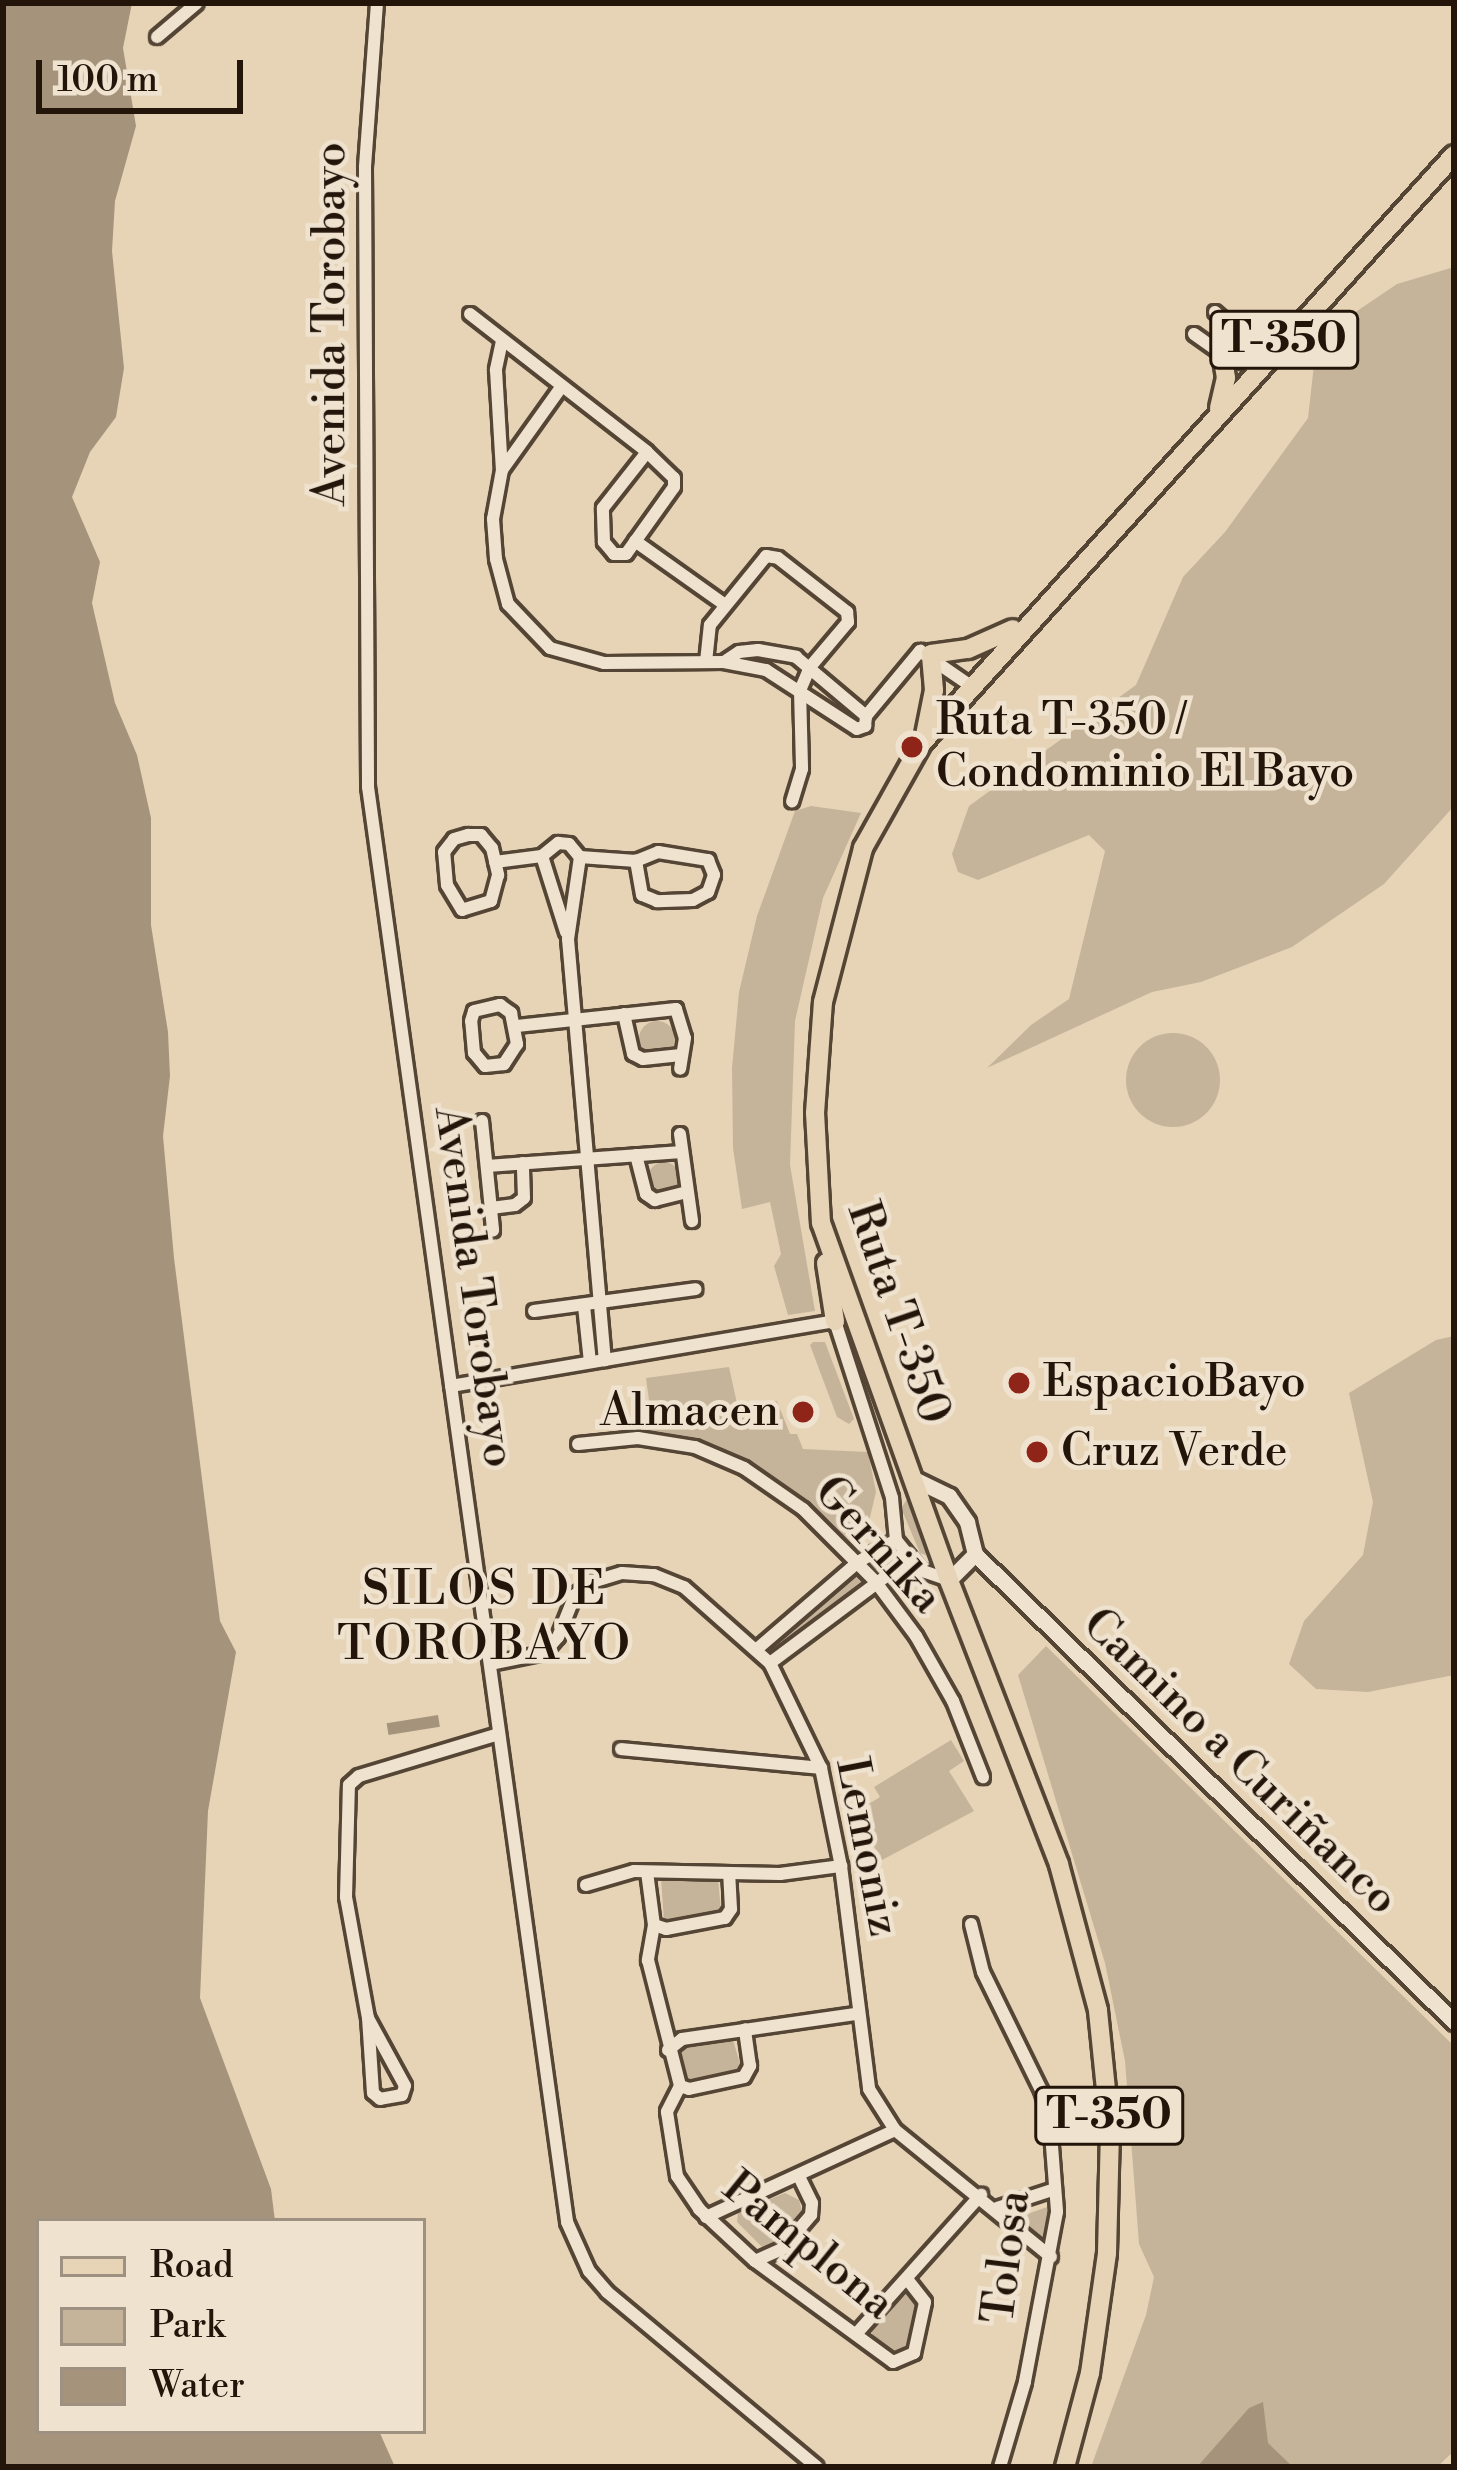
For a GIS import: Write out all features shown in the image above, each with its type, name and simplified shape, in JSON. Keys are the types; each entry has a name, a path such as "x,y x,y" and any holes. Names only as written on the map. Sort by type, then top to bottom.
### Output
{"main road":[{"name":"Ruta T-350","path":"1065,2467 1090,2373 1107,2253 1110,2129 1103,2048 1071,1900 820,1222 816,1076 836,940 863,848 922,743 1454,155"},
{"path":"1242,335 1258,338 1298,325"},
{"path":"1215,416 1226,388 1222,354"},
{"path":"922,743 934,690 931,654 982,644 1028,621"},
{"path":"820,1222 835,1321"}],"street":[{"path":"157,37 197,3"},
{"name":"Avenida Torobayo","path":"377,3 364,168 368,787 567,2222 575,2247 607,2292 817,2467"},
{"path":"1214,312 1242,335 1260,367"},
{"path":"470,314 646,452 675,483 626,554 611,552 601,519 646,452"},
{"path":"1194,334 1222,354 1260,367"},
{"path":"502,341 496,370 502,470 493,519 500,584 508,604 536,636 584,660 724,662 782,675 857,729 865,726 866,716 914,655 931,654 971,686"},
{"path":"502,470 562,386"},
{"path":"635,541 725,605"},
{"path":"706,662 710,626 760,560 778,558 847,612 848,622 809,667 800,689 802,769 792,802"},
{"path":"724,662 739,652 758,650 796,656 866,716"},
{"path":"481,836 495,862 498,875 491,901 462,910 447,885 446,844 481,836"},
{"path":"495,862 542,856 563,843 580,856 636,861 651,853 698,854 713,869 711,886 698,898 651,900 638,891 636,861"},
{"path":"542,856 568,939"},
{"path":"580,856 568,939 584,1159 590,1362"},
{"path":"500,1005 517,1026 514,1054 504,1064 484,1066 477,1060 471,1038 475,1011 500,1005"},
{"path":"517,1026 676,1009 685,1037 680,1062 633,1054 624,1015"},
{"path":"482,1121 493,1230"},
{"path":"680,1134 692,1221"},
{"path":"487,1166 681,1152"},
{"path":"636,1155 646,1194 655,1200 686,1192"},
{"path":"491,1208 521,1201 523,1163"},
{"path":"533,1311 696,1288"},
{"path":"591,1305 605,1360"},
{"path":"451,1386 835,1321 892,1498 896,1540 926,1574 949,1580 975,1553"},
{"name":"Gernika","path":"578,1444 658,1439 712,1452 781,1492 875,1581 945,1684 983,1777"},
{"path":"892,1498 914,1479"},
{"name":"Camino a Curiñanco","path":"914,1479 932,1484 956,1504 968,1522 975,1553 1454,2022"},
{"path":"757,1649 858,1562 896,1540"},
{"path":"770,1663 909,1559"},
{"name":"Lemoniz","path":"490,1664 549,1649 575,1595 592,1582 622,1573 654,1575 684,1586 757,1649 770,1663 820,1768 841,1866 855,2014 869,2089 895,2130 997,2208 1051,2257"},
{"path":"368,2018 405,2086 402,2095 380,2099 373,2094 368,2018 346,1898 349,1785 359,1776 499,1734"},
{"path":"621,1749 820,1768"},
{"path":"586,1885 647,1872 780,1874 841,1866"},
{"name":"Pamplona","path":"647,1872 654,1925 648,1960 680,2086 668,2104 669,2148 684,2189 706,2217 755,2261 893,2362 910,2357 925,2300 907,2279"},
{"path":"654,1925 666,1929 725,1918 731,1909 729,1873"},
{"name":"Tolosa","path":"971,1924 983,1972 1041,2090 1050,2120 1055,2188 1051,2257 1025,2382 1000,2467"},
{"path":"668,2050 682,2039 855,2014"},
{"path":"680,2086 689,2089 744,2077 751,2066 745,2029"},
{"path":"706,2217 895,2130"},
{"path":"755,2261 782,2249 811,2215 799,2176"},
{"path":"997,2208 1055,2188"},
{"path":"857,2333 981,2195"}],"green space":[{"path":"1454,267 1454,806 1384,884 1292,947 1201,982 1152,992 987,1068 1031,1025 1069,999 1105,851 1089,835 978,880 958,872 952,854 969,806 1136,685 1183,577 1225,532 1308,418 1317,338 1397,284"},
{"path":"811,806 861,813 823,898 795,1021 790,1165 815,1311 788,1315 774,1266 781,1254 770,1202 742,1209 733,1148 732,1068 739,992 757,916 795,811"},
{"path":"657,1021 670,1026 675,1039 670,1052 657,1057 644,1052 639,1039 644,1026"},
{"path":"1173,1033 1206,1047 1220,1080 1206,1113 1173,1127 1140,1113 1126,1080 1140,1047"},
{"path":"664,1162 675,1167 680,1178 675,1189 664,1194 653,1189 648,1178 653,1167"},
{"path":"1454,1336 1454,1675 1368,1692 1316,1689 1289,1664 1304,1621 1363,1555 1373,1502 1349,1393 1436,1340"},
{"path":"825,1342 854,1419 849,1424 837,1417 810,1345"},
{"path":"729,1367 738,1408 777,1401 790,1434 797,1434 803,1449 868,1452 876,1492 866,1534 850,1541 756,1464 689,1437 636,1431 633,1412 650,1408 646,1378"},
{"path":"910,1495 934,1558 920,1553 901,1508"},
{"path":"859,1571 868,1582 785,1643 779,1638"},
{"path":"1046,1646 1454,2046 1454,2451 1437,2467 1091,2467 1146,2315 1154,2277 1139,2244 1125,2061 1105,1963 1018,1675"},
{"path":"951,1740 964,1761 949,1771 974,1811 882,1860 854,1813 880,1797 874,1787"},
{"path":"661,1878 718,1879 721,1911 664,1921"},
{"path":"732,2037 741,2067 738,2072 683,2080 678,2047"},
{"path":"785,2193 799,2200 803,2214 777,2246 762,2247 737,2222 738,2212"},
{"path":"1053,2209 1043,2243 1019,2217"},
{"path":"910,2290 920,2302 909,2350 895,2357 874,2340 871,2330"}],"water":[{"path":"3,3 132,3 123,48 136,126 115,201 112,251 124,368 116,417 90,452 72,497 100,562 92,603 115,703 137,755 151,818 151,925 168,1032 170,1076 163,1136 174,1258 220,1621 236,1652 208,1811 200,1998 271,2189 275,2218 36,2218 36,2434 380,2434 395,2467 3,2467"},
{"path":"438,1715 440,1727 389,1735 387,1723"},
{"path":"1263,2402 1268,2443 1293,2467 1197,2467 1249,2408"}],"place":[{"name":"Ruta T-350 / Condominio El Bayo","path":"912,747"},
{"name":"EspacioBayo","path":"1019,1383"},
{"name":"Almacen","path":"803,1412"},
{"name":"Cruz Verde","path":"1037,1452"}],"district":[{"name":"SILOS DE TOROBAYO","path":"485,1618"}]}
